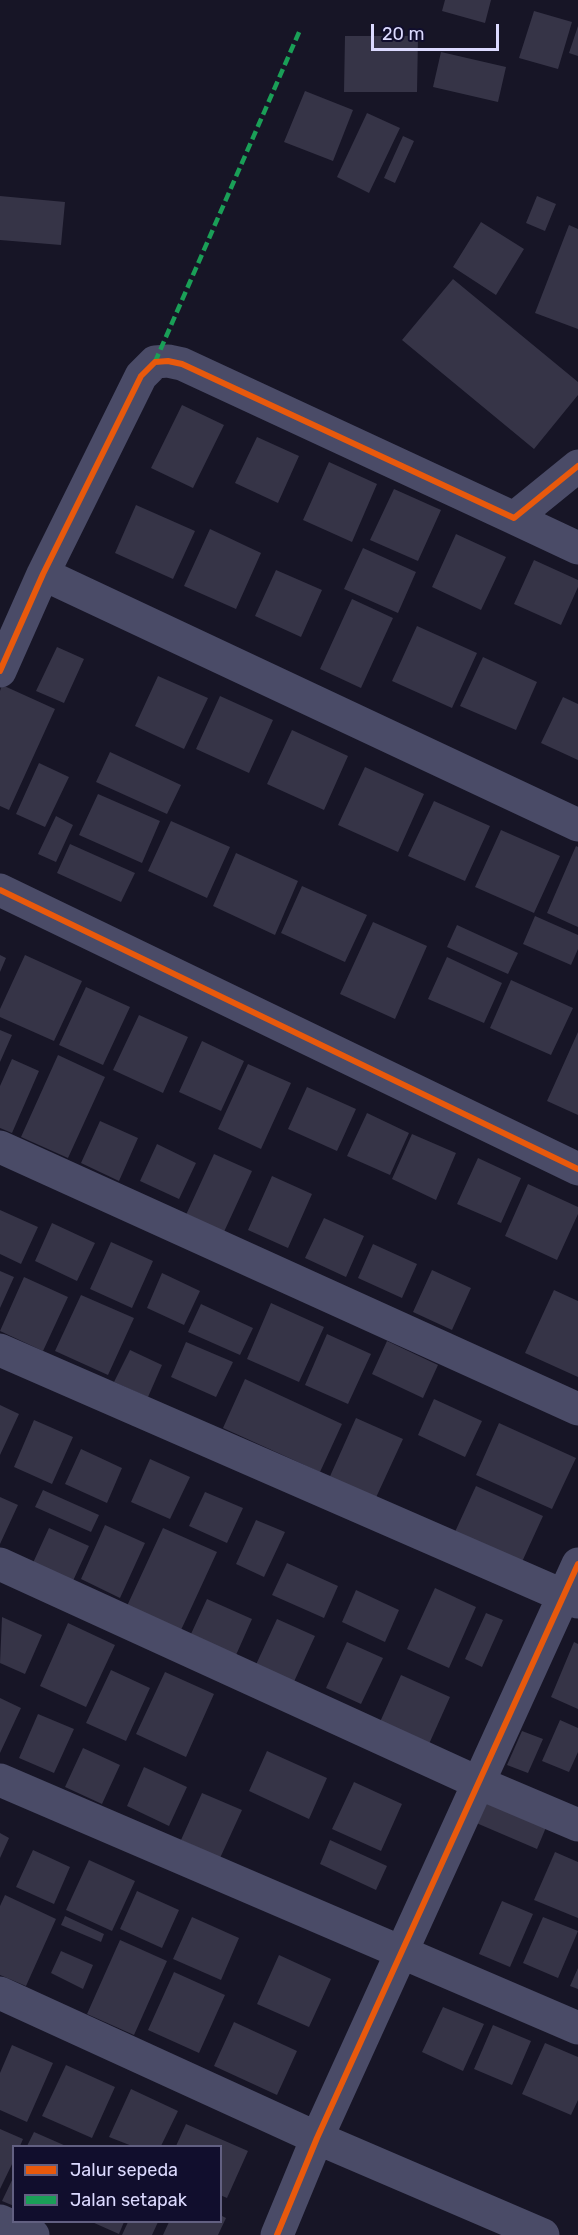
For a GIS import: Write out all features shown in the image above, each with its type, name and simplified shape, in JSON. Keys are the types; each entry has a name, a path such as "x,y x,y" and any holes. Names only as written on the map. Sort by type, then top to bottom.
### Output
{"street":[{"path":"0,671 43,574 141,376 155,362 168,361 182,364 578,548"},
{"path":"514,518 578,466"},
{"path":"43,574 578,825"},
{"path":"0,890 578,1169"},
{"path":"0,1147 578,1409"},
{"path":"0,1350 571,1599"},
{"path":"0,1564 578,1826"},
{"path":"277,2235 317,2138 479,1783 571,1599 578,1564"},
{"path":"0,1780 578,2028"},
{"path":"0,1993 317,2138 543,2235"},
{"path":"0,2221 33,2235"}],"building":[{"path":"445,0 491,0 485,23 442,11"},
{"path":"534,11 572,22 558,69 519,58"},
{"path":"578,26 578,56 569,53"},
{"path":"345,36 418,36 417,92 344,92"},
{"path":"441,52 506,67 498,102 433,87"},
{"path":"305,91 353,110 333,161 284,142"},
{"path":"367,113 400,128 369,193 337,177"},
{"path":"403,136 414,141 395,183 384,178"},
{"path":"0,196 65,202 61,245 0,240"},
{"path":"537,196 556,204 545,231 526,223"},
{"path":"481,222 524,249 496,295 453,267"},
{"path":"569,225 578,229 578,329 535,313"},
{"path":"453,279 578,382 578,395 534,449 402,340"},
{"path":"182,405 224,425 193,488 151,468"},
{"path":"257,437 299,456 278,503 235,483"},
{"path":"329,462 377,484 352,542 303,520"},
{"path":"394,489 441,510 418,561 370,540"},
{"path":"136,505 195,531 173,579 115,553"},
{"path":"210,529 261,553 236,609 184,586"},
{"path":"456,534 506,557 481,610 432,587"},
{"path":"363,548 416,572 398,613 344,589"},
{"path":"534,560 578,580 578,587 561,625 514,604"},
{"path":"276,570 322,590 301,637 255,616"},
{"path":"352,599 393,618 361,688 320,669"},
{"path":"417,626 477,653 452,708 392,681"},
{"path":"57,647 84,659 64,703 36,691"},
{"path":"483,657 537,682 516,730 460,706"},
{"path":"158,676 208,698 184,749 135,726"},
{"path":"2,685 55,709 9,810 0,806 0,691"},
{"path":"220,696 273,720 249,773 196,749"},
{"path":"563,697 578,704 578,760 541,743"},
{"path":"292,730 348,756 324,810 267,784"},
{"path":"110,752 181,785 167,814 96,782"},
{"path":"39,763 69,777 45,827 16,814"},
{"path":"365,767 424,794 398,852 338,825"},
{"path":"98,794 160,821 142,863 79,835"},
{"path":"434,801 490,826 465,881 408,856"},
{"path":"56,816 73,825 56,862 38,854"},
{"path":"171,821 230,847 207,898 148,871"},
{"path":"501,830 560,856 534,913 475,887"},
{"path":"70,844 135,873 121,902 57,873"},
{"path":"576,846 578,847 578,927 547,913"},
{"path":"236,853 298,881 275,935 213,906"},
{"path":"302,886 367,915 345,962 281,933"},
{"path":"535,916 578,935 578,949 571,965 523,944"},
{"path":"373,922 427,946 395,1019 340,994"},
{"path":"457,925 518,953 508,974 447,947"},
{"path":"0,955 6,958 0,972"},
{"path":"25,955 82,981 54,1041 0,1017 0,1009"},
{"path":"447,957 502,983 484,1023 428,999"},
{"path":"511,980 573,1008 551,1055 490,1028"},
{"path":"86,987 130,1007 103,1065 59,1045"},
{"path":"139,1015 188,1037 163,1093 113,1070"},
{"path":"0,1030 12,1035 0,1062"},
{"path":"578,1032 578,1115 547,1101"},
{"path":"202,1041 244,1061 221,1111 179,1092"},
{"path":"58,1055 105,1077 68,1158 21,1137"},
{"path":"12,1059 39,1071 12,1133 0,1128 0,1086"},
{"path":"248,1064 291,1083 261,1149 218,1129"},
{"path":"307,1087 356,1109 337,1151 288,1129"},
{"path":"367,1113 409,1133 390,1175 347,1156"},
{"path":"100,1121 138,1138 119,1181 81,1163"},
{"path":"412,1134 456,1153 436,1200 392,1179"},
{"path":"157,1144 196,1163 179,1199 140,1181"},
{"path":"214,1154 252,1171 223,1234 185,1217"},
{"path":"478,1158 521,1178 501,1223 457,1204"},
{"path":"272,1176 312,1194 288,1248 248,1230"},
{"path":"528,1184 578,1207 578,1214 557,1260 505,1236"},
{"path":"0,1210 38,1227 21,1264 0,1254"},
{"path":"324,1218 364,1236 346,1277 305,1258"},
{"path":"52,1223 95,1243 77,1281 35,1261"},
{"path":"111,1242 153,1261 132,1308 90,1289"},
{"path":"373,1244 417,1264 402,1298 358,1278"},
{"path":"432,1270 471,1288 452,1330 413,1312"},
{"path":"0,1271 14,1277 0,1308"},
{"path":"162,1273 200,1291 184,1325 147,1308"},
{"path":"24,1277 68,1297 43,1351 0,1331"},
{"path":"554,1290 578,1301 578,1377 525,1353"},
{"path":"81,1295 134,1318 108,1375 55,1351"},
{"path":"271,1303 324,1327 299,1382 247,1359"},
{"path":"201,1304 253,1328 240,1355 188,1332"},
{"path":"327,1334 371,1354 348,1404 305,1385"},
{"path":"387,1341 438,1365 423,1398 372,1374"},
{"path":"186,1342 233,1362 216,1397 171,1377"},
{"path":"130,1350 162,1365 148,1397 114,1382"},
{"path":"245,1379 342,1424 320,1472 223,1428"},
{"path":"434,1399 482,1421 465,1457 418,1435"},
{"path":"0,1405 19,1414 0,1455"},
{"path":"356,1418 403,1439 373,1504 327,1483"},
{"path":"34,1420 73,1437 52,1484 14,1467"},
{"path":"499,1423 576,1458 552,1509 476,1475"},
{"path":"81,1449 122,1468 107,1503 65,1484"},
{"path":"150,1459 190,1477 170,1519 131,1502"},
{"path":"476,1486 543,1516 521,1564 454,1534"},
{"path":"43,1490 99,1515 91,1532 35,1507"},
{"path":"205,1492 243,1508 227,1543 189,1526"},
{"path":"0,1497 18,1505 0,1544"},
{"path":"256,1520 285,1532 264,1577 236,1564"},
{"path":"105,1525 145,1543 120,1598 81,1579"},
{"path":"49,1528 89,1546 72,1583 32,1565"},
{"path":"163,1528 217,1552 181,1630 127,1606"},
{"path":"287,1563 338,1586 324,1618 272,1595"},
{"path":"435,1588 476,1607 449,1668 407,1649"},
{"path":"356,1590 399,1610 385,1642 342,1622"},
{"path":"207,1599 252,1619 236,1655 191,1634"},
{"path":"486,1613 503,1620 482,1667 465,1659"},
{"path":"2,1617 42,1635 25,1674 0,1663"},
{"path":"277,1619 315,1636 292,1686 254,1669"},
{"path":"68,1623 115,1645 86,1707 40,1686"},
{"path":"347,1642 383,1658 361,1704 326,1688"},
{"path":"574,1642 578,1644 578,1709 551,1697"},
{"path":"111,1670 150,1688 126,1741 86,1723"},
{"path":"165,1672 214,1694 186,1757 136,1734"},
{"path":"401,1675 450,1697 429,1744 380,1722"},
{"path":"0,1698 21,1708 0,1753"},
{"path":"38,1714 74,1729 54,1773 19,1758"},
{"path":"560,1720 578,1728 578,1752 569,1772 542,1761"},
{"path":"522,1731 543,1739 528,1773 507,1765"},
{"path":"83,1748 120,1765 102,1804 65,1787"},
{"path":"267,1751 327,1778 309,1819 249,1791"},
{"path":"144,1767 187,1787 169,1826 127,1806"},
{"path":"354,1782 402,1804 381,1851 332,1829"},
{"path":"202,1793 242,1810 220,1858 181,1840"},
{"path":"484,1797 547,1825 537,1849 474,1822"},
{"path":"0,1833 9,1838 0,1858"},
{"path":"330,1840 387,1866 376,1890 320,1864"},
{"path":"33,1850 70,1867 54,1904 16,1887"},
{"path":"555,1852 578,1862 578,1918 534,1900"},
{"path":"89,1860 135,1881 112,1931 66,1910"},
{"path":"137,1891 179,1910 162,1948 120,1929"},
{"path":"5,1895 56,1919 26,1986 0,1975 0,1906"},
{"path":"502,1901 533,1914 510,1967 479,1954"},
{"path":"65,1916 104,1934 101,1942 61,1925"},
{"path":"192,1917 239,1938 221,1980 173,1959"},
{"path":"543,1917 578,1931 558,1978 523,1963"},
{"path":"120,1940 167,1961 134,2035 87,2014"},
{"path":"61,1951 93,1965 83,1989 51,1973"},
{"path":"279,1955 331,1979 309,2027 257,2004"},
{"path":"578,1968 578,1989 570,1986"},
{"path":"174,1972 225,1995 199,2053 148,2030"},
{"path":"443,2007 484,2024 463,2071 422,2052"},
{"path":"234,2022 297,2051 277,2095 214,2066"},
{"path":"493,2025 531,2041 512,2085 474,2069"},
{"path":"545,2043 578,2057 578,2100 571,2115 522,2094"},
{"path":"12,2045 53,2063 27,2122 0,2110 0,2073"},
{"path":"66,2065 115,2087 92,2138 42,2116"},
{"path":"131,2089 178,2111 161,2145 129,2145 109,2137"},
{"path":"186,2124 248,2151 227,2198 222,2196 222,2145 176,2145"},
{"path":"0,2129 23,2139 20,2145 12,2145 12,2164 0,2189"},
{"path":"34,2132 64,2145 28,2145"},
{"path":"12,2180 12,2205 2,2201"},
{"path":"222,2216 226,2218 218,2235 163,2235 169,2223 222,2223"},
{"path":"94,2223 124,2223 119,2234"},
{"path":"128,2223 158,2223 152,2235 122,2235"}],"marked path":[{"path":"155,362 300,30"}],"cycle path":[{"path":"0,671 43,574 141,376 155,362 168,361 182,364 514,518 578,466"},
{"path":"0,890 578,1169"},
{"path":"277,2235 317,2138 578,1564"}]}
